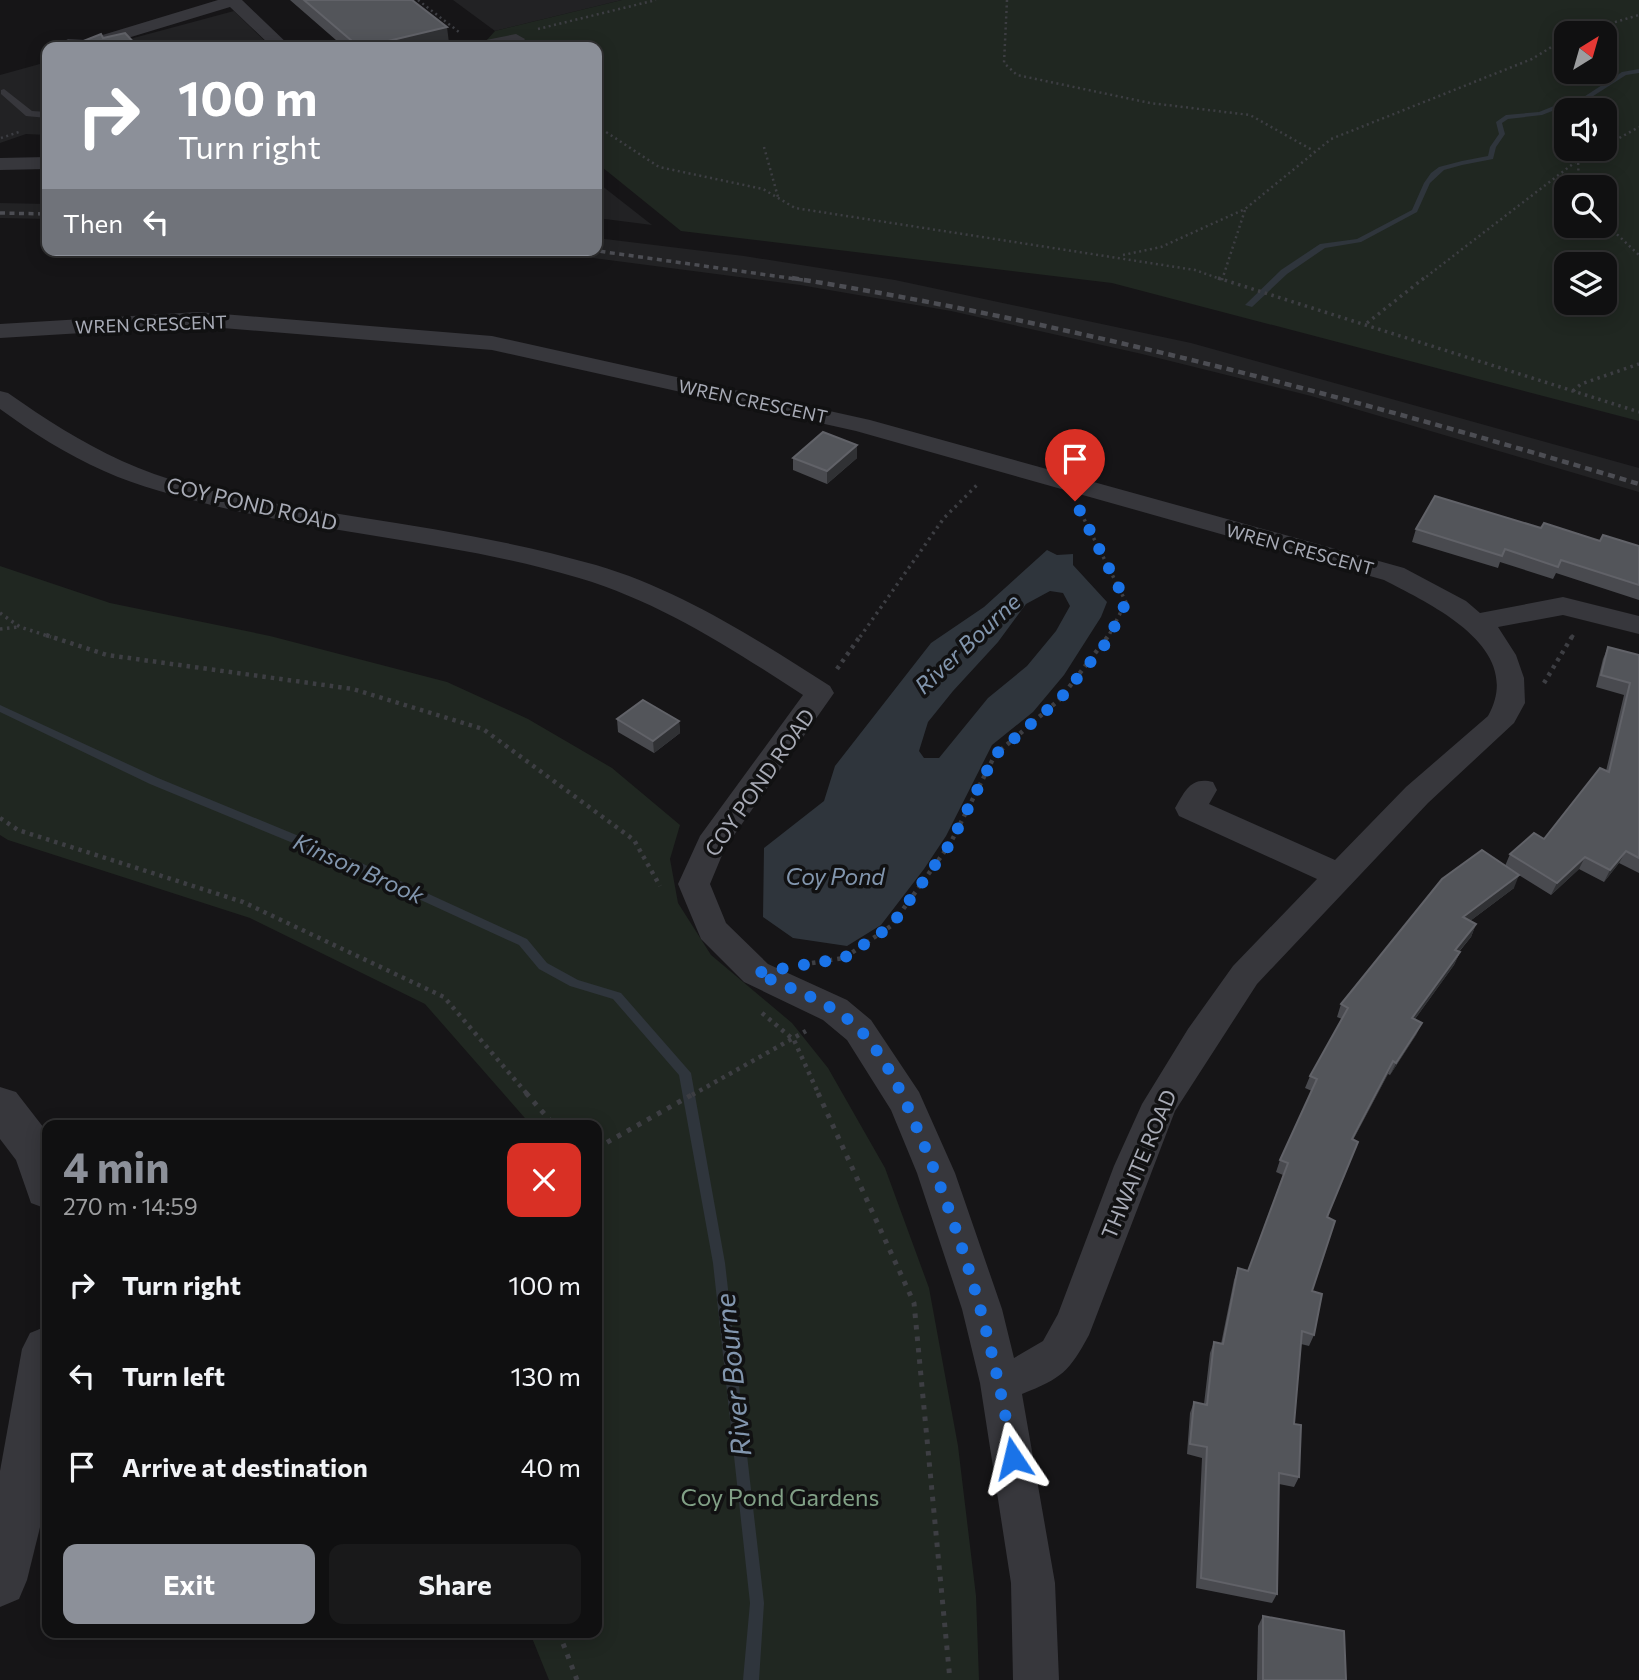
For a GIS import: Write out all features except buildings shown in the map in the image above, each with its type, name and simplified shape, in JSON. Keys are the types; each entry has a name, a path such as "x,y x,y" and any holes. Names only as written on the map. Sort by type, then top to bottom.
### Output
{"street":[{"path":"89,42 232,0 277,42"},
{"path":"501,42 516,39"},
{"path":"0,164 42,163"},
{"name":"WREN CRESCENT","path":"0,331 198,319 492,343 861,425 1394,574 1418,584 1478,622"},
{"name":"COY POND ROAD","path":"0,397 25,420 80,453 149,480 264,508 514,552 631,586 749,646 820,693 711,844 694,884 713,930 756,973 835,1010 859,1030 881,1059 906,1103 936,1173 982,1309 1000,1383 1033,1583 1036,1680"},
{"path":"1510,703 1510,678 1502,655 1478,622 1563,606 1589,610 1639,625"},
{"name":"THWAITE ROAD","path":"1000,1383 1034,1370 1057,1354 1075,1322 1133,1166 1160,1104 1200,1039 1245,975 1417,795 1499,723 1510,703"},
{"path":"1189,809 1338,875"},
{"path":"0,1105 36,1152 42,1172"},
{"path":"0,1579 42,1413"}],"lane":[{"path":"5,92 29,114 42,115"}],"path":[{"path":"418,0 471,42"},
{"path":"516,39 523,33 656,0"},
{"path":"1007,0 1004,63 1017,75 1150,103 1250,116 1314,151"},
{"path":"1617,21 1639,15"},
{"path":"1119,256 1161,247 1245,209 1331,139 1532,58 1554,45"},
{"path":"1617,139 1639,127"},
{"path":"602,130 659,167 763,189 795,208 1119,256 1195,270 1283,301 1367,323 1639,412"},
{"path":"764,147 778,198"},
{"path":"1367,323 1547,181 1577,161"},
{"path":"1223,280 1245,209"},
{"path":"1617,234 1639,255"},
{"path":"1573,391 1581,384 1639,364"},
{"path":"820,693 944,518 998,464"},
{"path":"756,973 844,958 891,926 950,844 995,755 1060,699 1107,642 1126,602 1075,501"},
{"path":"1510,703 1540,689 1589,610"},
{"path":"0,613 20,627 107,655 353,690 483,729 634,840 666,897"},
{"path":"0,629 20,627"},
{"path":"0,818 18,830 243,902 444,997 550,1120"},
{"path":"753,1005 793,1040 914,1303 950,1680"},
{"path":"602,1145 650,1116 725,1079 793,1040"},
{"path":"561,1638 577,1680"}],"shaded area":[{"path":"453,0 622,0 495,31"},
{"path":"234,11 266,42 119,42"},
{"path":"42,63 42,135 26,134 0,143 0,75"},
{"path":"602,186 652,225 602,219"},
{"path":"0,203 42,204 42,219 0,218"},
{"path":"602,239 744,256 895,280 1191,343 1639,468 1639,492 1311,396 1142,354 951,311 800,285 578,256 602,256"}],"green space":[{"path":"622,0 1639,0 1639,421 1112,283 681,231 602,167 602,42 487,42 495,31"},
{"name":"Coy Pond Gardens","path":"0,566 110,603 270,636 447,682 528,719 612,768 680,825 670,859 678,903 711,955 792,1023 828,1068 885,1168 929,1288 958,1446 976,1596 979,1680 549,1680 532,1638 602,1638 602,1120 527,1120 425,1004 250,918 8,840 0,835"}],"water":[{"name":"Coy Pond","path":"1047,550 1057,555 1073,554 1073,565 1107,602 1101,617 1064,675 1033,712 992,745 946,836 881,925 847,946 793,938 763,917 764,848 824,801 835,766 931,643 984,607","holes":["1050,591 1063,593 1070,606 1056,631 1027,666 988,698 939,758 924,758 919,751 928,722 998,642 1026,604"]}],"waterway":[{"name":"River Bourne","path":"1249,305 1284,272 1323,246 1359,241 1415,211 1427,183 1441,169 1491,158 1493,147 1502,134 1499,122 1506,117 1540,114 1559,106 1574,106 1624,73 1639,71"},
{"name":"Kinson Brook","path":"0,708 154,781 331,854 523,942 543,966 574,983 617,996 685,1073 719,1263 757,1603 751,1680"}],"railway":[{"path":"0,213 42,214"},
{"path":"602,252 803,280"},
{"path":"792,278 900,297 1113,341 1324,394 1639,484"}],"route":[{"path":"1013,1458 1000,1383 982,1309 936,1173 906,1103 881,1059 859,1030 835,1010 756,973 844,958 891,926 950,844 995,755 1060,699 1107,642 1126,602 1075,501"}]}
